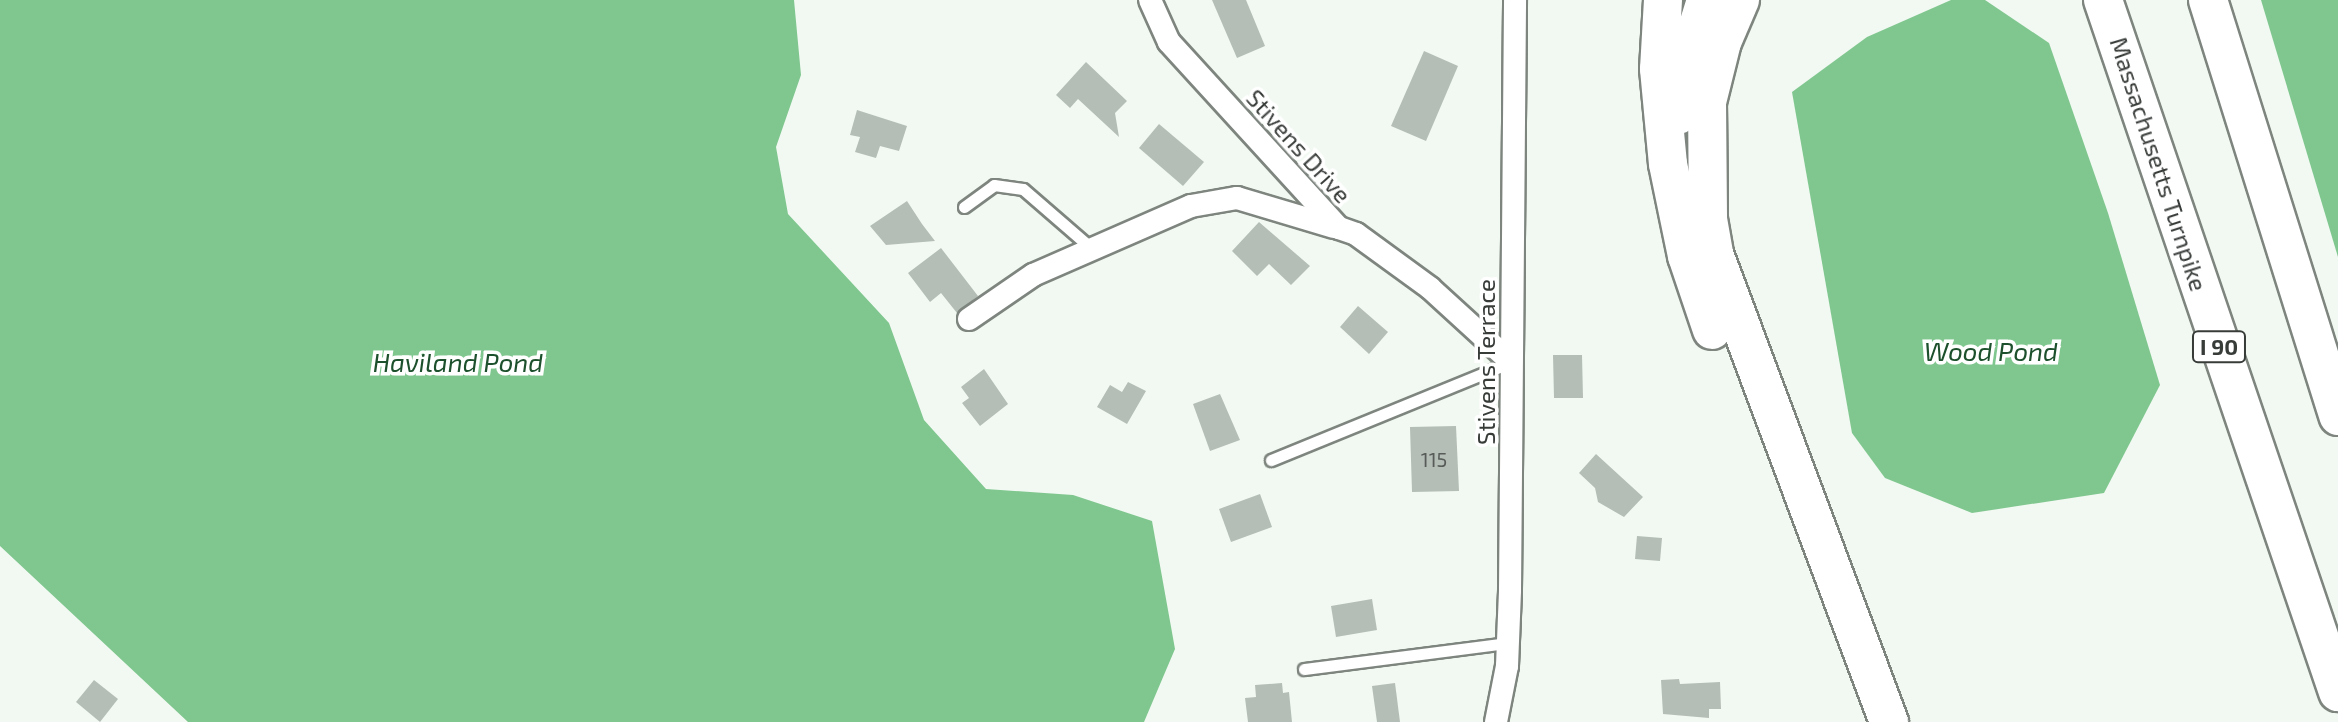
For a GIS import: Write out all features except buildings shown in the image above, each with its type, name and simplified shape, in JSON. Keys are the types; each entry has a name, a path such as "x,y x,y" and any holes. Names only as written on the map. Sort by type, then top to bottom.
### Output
{"highway":[{"path":"1663,0 1659,69 1668,164 1703,307 1862,722"},
{"path":"1703,307 1686,233 1677,151 1683,74 1706,0"},
{"path":"1740,0 1722,42 1707,102 1708,219 1714,254 1889,722"},
{"name":"Massachusetts Turnpike","path":"2103,0 2338,692"},
{"path":"2208,0 2338,416"}],"street":[{"name":"Stivens Drive","path":"1150,0 1169,42 1339,228 1356,234 1430,288 1511,362"},
{"name":"Stivens Terrace","path":"1496,722 1508,643 1515,0"},
{"path":"969,319 1033,275 1090,247 1191,206 1237,198 1339,228"}],"lane":[{"path":"964,207 994,185 1023,189 1090,247"},
{"path":"1271,460 1511,362"},
{"path":"1304,669 1508,643"}],"water":[{"name":"Haviland Pond","path":"0,0 794,0 801,75 776,147 788,214 889,323 924,420 986,489 1073,495 1152,521 1175,649 1144,722 188,722 0,546"},
{"name":"Wood Pond","path":"1951,0 1985,0 2049,43 2108,213 2160,385 2104,493 1972,513 1885,478 1852,433 1792,92 1867,37"},
{"path":"2261,0 2338,0 2338,257"}]}
